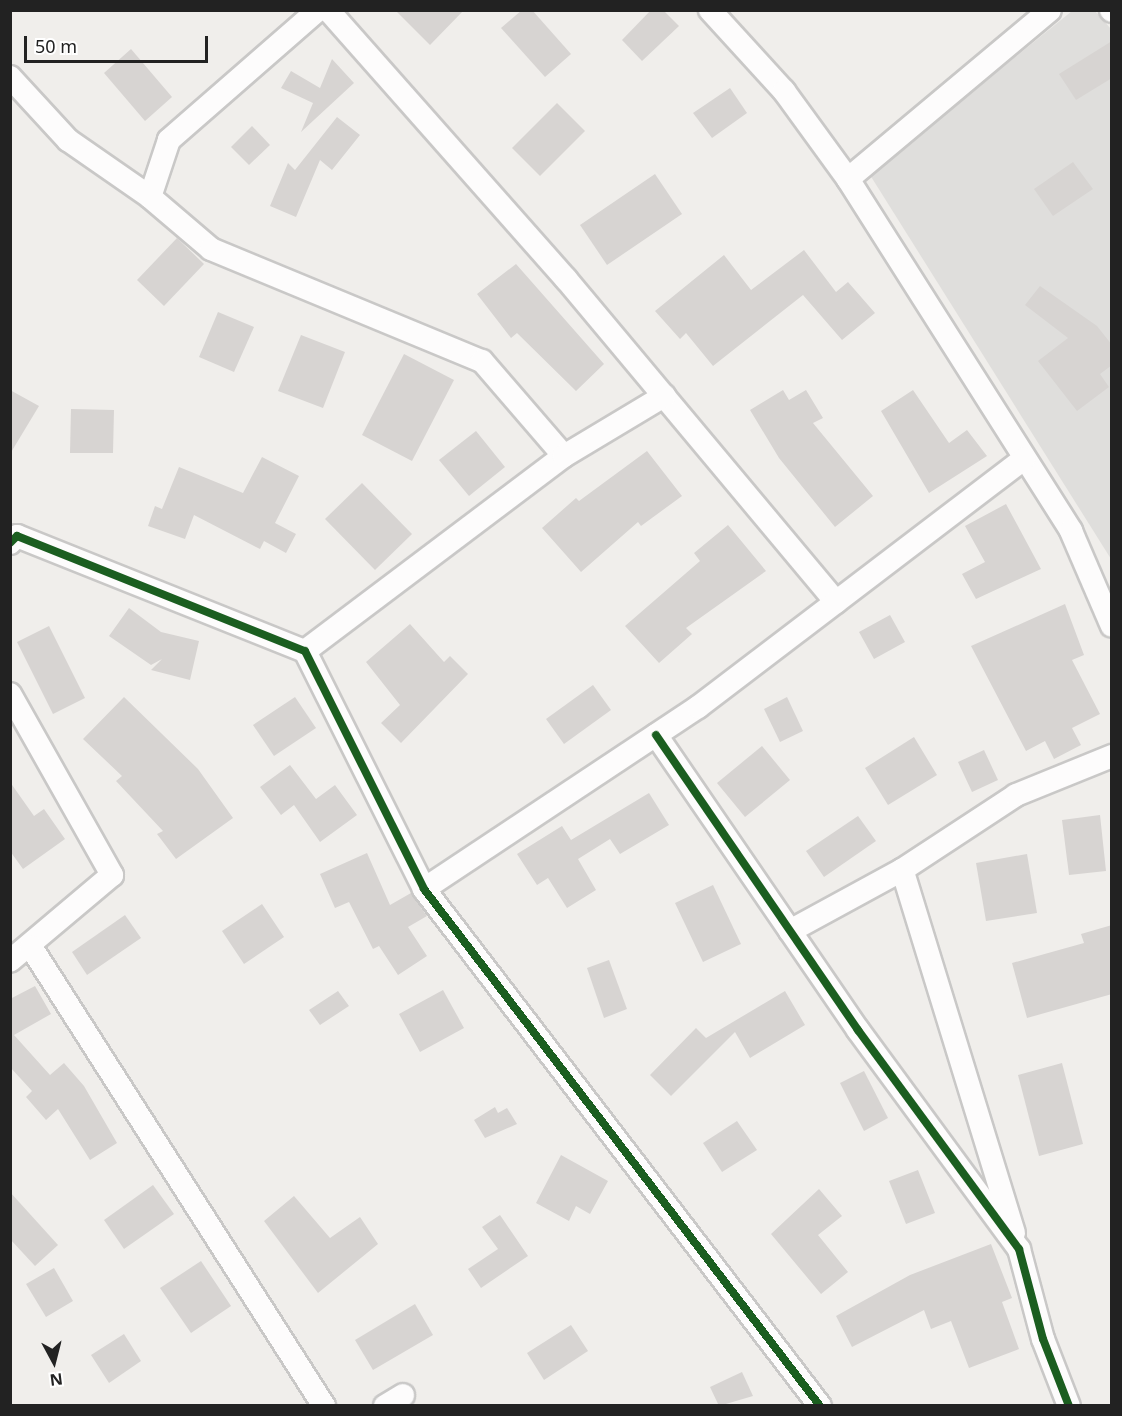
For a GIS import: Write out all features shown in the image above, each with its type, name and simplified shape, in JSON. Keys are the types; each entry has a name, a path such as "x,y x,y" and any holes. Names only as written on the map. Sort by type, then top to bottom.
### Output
{"street":[{"path":"150,197 170,140 318,10"},
{"path":"328,10 664,396 836,602"},
{"path":"710,10 784,91 848,179 1071,531 1110,615"},
{"path":"848,179 1050,10"},
{"path":"10,76 68,140 150,197 211,249 482,361 564,456"},
{"path":"305,651 564,456 664,396"},
{"path":"424,889 656,735 1024,459"},
{"path":"13,536 305,651 424,889 820,1406"},
{"path":"10,694 112,875 31,947 10,961"},
{"path":"656,735 790,931 1019,1249"},
{"path":"790,931 902,870 1016,795 1112,756"},
{"path":"902,870 1019,1249 1043,1339 1069,1406"},
{"path":"31,947 324,1406"}],"shaded area":[{"path":"1072,11 1095,11 1111,29 1111,559 870,175"}],"building":[{"path":"395,10 464,10 430,45"},
{"path":"522,10 532,10 571,54 545,77 501,28"},
{"path":"651,10 663,10 679,26 642,61 622,40"},
{"path":"1112,41 1112,78 1076,100 1059,74"},
{"path":"131,49 172,97 145,121 104,73"},
{"path":"332,59 354,83 301,132 313,103 281,88 291,71 320,88"},
{"path":"730,88 747,113 712,138 693,113"},
{"path":"557,103 585,131 540,176 512,148"},
{"path":"337,117 360,135 332,170 320,160 296,217 270,206 288,163 295,170"},
{"path":"252,126 270,145 249,165 231,147"},
{"path":"1073,162 1093,189 1053,216 1034,189"},
{"path":"655,174 682,214 607,265 580,225"},
{"path":"177,238 204,264 164,306 137,280"},
{"path":"804,250 836,292 848,282 875,313 842,340 803,295 713,366 686,333 680,339 655,311 724,255 751,290"},
{"path":"516,264 604,364 576,391 517,333 511,338 477,294"},
{"path":"1040,286 1097,326 1112,345 1112,365 1100,374 1109,387 1077,411 1038,361 1068,338 1025,305"},
{"path":"218,312 254,327 234,372 199,357"},
{"path":"301,335 345,352 323,408 278,391"},
{"path":"404,354 454,380 412,461 362,435"},
{"path":"10,390 39,406 10,454"},
{"path":"783,390 789,400 806,390 823,418 813,423 873,496 835,527 779,458 750,410"},
{"path":"913,390 949,443 967,430 987,456 929,493 881,411"},
{"path":"71,409 114,410 113,453 70,453"},
{"path":"476,431 505,467 469,496 439,460"},
{"path":"647,451 682,496 641,526 638,522 581,572 542,528 576,498 579,501"},
{"path":"262,457 299,476 275,523 296,534 286,553 264,541 260,549 194,515 185,539 148,526 155,506 162,509 179,467 243,493"},
{"path":"362,483 412,534 375,570 325,519"},
{"path":"1006,504 1041,569 976,599 962,574 985,562 965,526"},
{"path":"728,525 766,571 686,628 692,634 659,663 625,626 700,561 694,553"},
{"path":"1065,604 1084,655 1072,660 1100,714 1072,728 1081,745 1054,759 1045,741 1026,751 971,646"},
{"path":"129,608 161,632 199,641 190,680 151,670 162,659 151,665 109,636"},
{"path":"890,615 905,642 874,659 859,632"},
{"path":"410,624 444,662 450,656 468,674 401,743 381,723 400,705 366,662"},
{"path":"49,626 85,698 53,714 17,642"},
{"path":"593,685 611,710 564,744 546,719"},
{"path":"124,697 198,769 233,818 176,859 157,834 163,831 116,781 122,776 83,739"},
{"path":"295,697 316,728 274,756 253,725"},
{"path":"787,697 803,731 780,742 764,709"},
{"path":"914,737 937,775 888,805 865,768"},
{"path":"762,746 790,780 745,817 717,783"},
{"path":"984,750 998,780 972,792 958,762"},
{"path":"290,765 316,799 335,785 357,815 320,842 294,805 281,815 260,787"},
{"path":"10,782 34,816 44,809 65,839 23,869 10,851"},
{"path":"649,793 669,825 620,854 610,839 578,859 596,890 567,908 548,878 537,885 517,854 562,826 571,840"},
{"path":"1100,815 1106,871 1069,875 1062,820"},
{"path":"858,816 876,841 824,877 806,851"},
{"path":"367,853 390,905 411,893 427,916 408,927 427,956 398,975 379,946 373,949 349,902 335,908 320,874"},
{"path":"1027,854 1037,913 986,921 976,863"},
{"path":"713,885 741,944 703,962 675,903"},
{"path":"262,904 284,937 244,964 222,931"},
{"path":"125,915 141,938 87,975 72,952"},
{"path":"1112,925 1112,994 1027,1018 1012,963 1084,943 1081,934"},
{"path":"609,960 627,1009 604,1018 587,968"},
{"path":"35,986 51,1014 14,1035 50,1075 64,1063 84,1086 117,1143 90,1160 58,1109 46,1120 26,1097 32,1091 10,1067 10,999"},
{"path":"443,990 464,1028 420,1052 399,1014"},
{"path":"338,991 349,1006 320,1025 309,1010"},
{"path":"785,991 805,1025 750,1058 735,1032 671,1096 650,1075 696,1028 706,1038"},
{"path":"1062,1063 1083,1144 1039,1156 1018,1075"},
{"path":"864,1071 888,1118 864,1131 840,1083"},
{"path":"495,1107 498,1113 507,1108 517,1124 485,1138 474,1120"},
{"path":"737,1121 757,1150 722,1172 703,1143"},
{"path":"561,1155 608,1181 590,1214 576,1206 569,1221 536,1203"},
{"path":"918,1170 935,1213 906,1224 889,1181"},
{"path":"153,1185 174,1214 124,1249 104,1220"},
{"path":"819,1189 842,1216 818,1235 848,1272 821,1294 771,1234"},
{"path":"10,1192 58,1245 35,1266 10,1239"},
{"path":"294,1196 330,1238 360,1217 378,1244 318,1293 264,1221"},
{"path":"500,1215 528,1256 481,1288 468,1269 498,1249 482,1227"},
{"path":"991,1244 1012,1298 1002,1302 1019,1349 969,1368 951,1321 931,1329 924,1310 852,1347 836,1316 910,1275"},
{"path":"201,1261 231,1306 191,1333 160,1288"},
{"path":"54,1268 73,1301 46,1317 26,1284"},
{"path":"415,1304 433,1335 373,1370 355,1340"},
{"path":"571,1325 588,1351 544,1380 527,1353"},
{"path":"124,1334 141,1361 109,1383 91,1355"},
{"path":"742,1372 753,1396 719,1406 710,1387"}],"cycle path":[{"path":"10,543 17,536 305,651 424,889 820,1406"},
{"path":"656,735 858,1030 1019,1249 1043,1339 1069,1406"}]}
